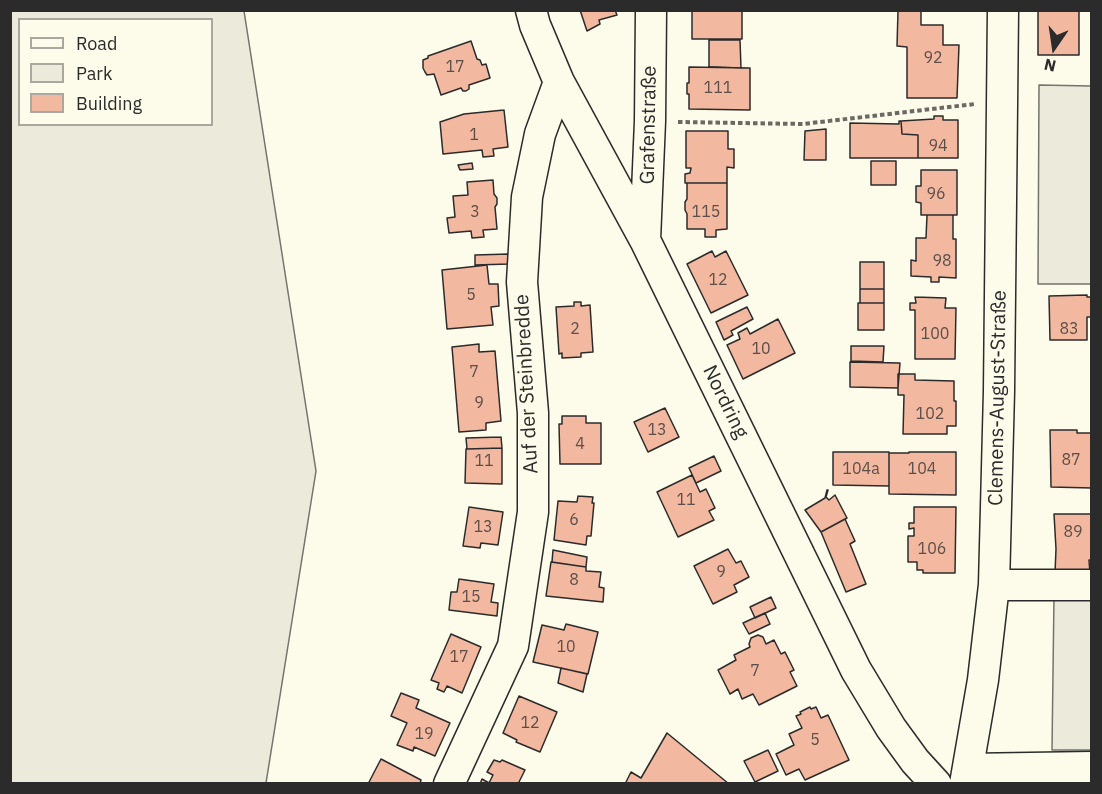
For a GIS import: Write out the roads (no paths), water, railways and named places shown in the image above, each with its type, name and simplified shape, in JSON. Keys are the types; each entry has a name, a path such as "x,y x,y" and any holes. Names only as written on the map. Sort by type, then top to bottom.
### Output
{"street":[{"name":"Nordring","path":"531,10 559,82 645,240 856,670 891,728 915,761 936,783"},
{"name":"Grafenstraße","path":"645,240 650,121 651,10"},
{"name":"Clemens-August-Straße","path":"967,776 983,680 994,585 999,403 1003,10"},
{"name":"Auf der Steinbredde","path":"450,783 513,646 515,635 533,512 533,413 522,282 527,197 540,134 559,82"},
{"path":"994,585 1092,585"},
{"path":"967,776 1092,767"}]}
